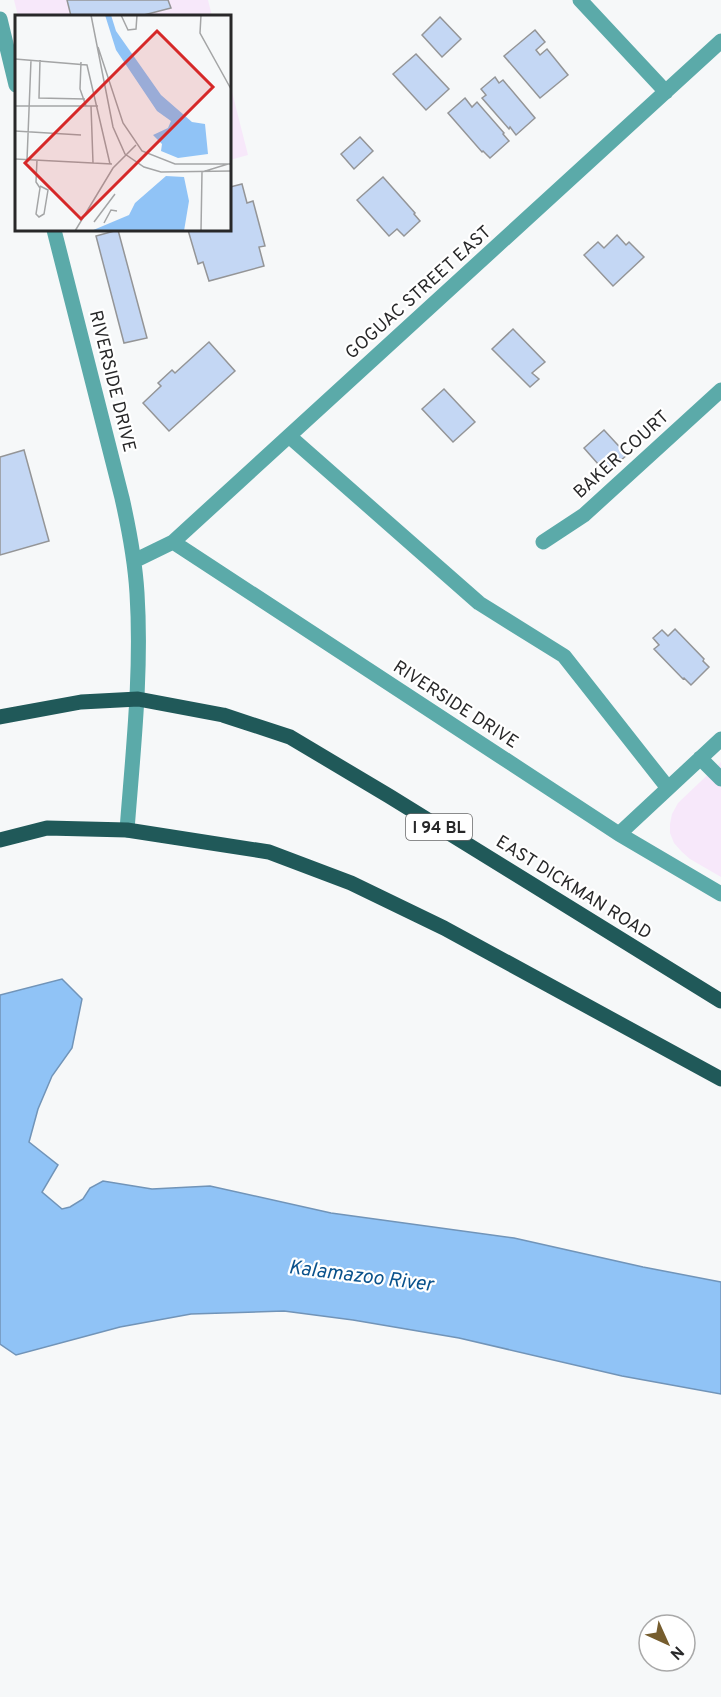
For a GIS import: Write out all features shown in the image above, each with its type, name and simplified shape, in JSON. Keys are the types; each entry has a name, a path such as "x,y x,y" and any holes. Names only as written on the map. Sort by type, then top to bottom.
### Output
{"main road":[{"name":"EAST DICKMAN ROAD","path":"0,717 81,702 138,699 223,715 290,737 721,1001"},
{"path":"0,840 47,828 127,830 268,852 351,883 444,928 721,1079"}],"street":[{"path":"580,0 666,92"},
{"path":"0,19 15,81"},
{"name":"GOGUAC STREET EAST","path":"134,561 173,542 721,41"},
{"name":"RIVERSIDE DRIVE","path":"54,231 122,498 134,561 137,593 138,699 127,830"},
{"name":"BAKER COURT","path":"543,542 584,515 721,390"},
{"path":"289,436 479,603 564,656 668,788"},
{"name":"RIVERSIDE DRIVE","path":"173,542 619,834 721,894"},
{"path":"619,834 721,739"},
{"path":"700,758 721,779"}],"shaded area":[{"path":"14,0 208,0 212,15 18,15"},
{"path":"231,88 248,155 231,160"},
{"path":"721,762 721,877 682,852 674,843 670,833 670,824 678,803"}],"water":[{"name":"Kalamazoo River","path":"62,979 82,999 72,1048 52,1076 38,1109 29,1142 58,1165 42,1192 62,1209 83,1199 90,1188 103,1181 152,1189 210,1186 331,1213 514,1238 721,1282 721,1394 622,1376 459,1338 284,1311 191,1314 120,1327 16,1355 0,1344 0,995"}],"building":[{"path":"67,0 168,0 171,8 144,15 71,15"},
{"path":"440,17 461,39 442,57 422,35"},
{"path":"535,30 545,42 536,50 540,55 547,49 568,75 540,98 504,56"},
{"path":"416,54 449,89 426,110 393,74"},
{"path":"495,77 499,83 503,80 535,118 516,135 482,98 486,95 481,89"},
{"path":"465,98 472,107 477,102 509,141 490,158 448,113"},
{"path":"360,137 373,151 354,169 341,154"},
{"path":"383,177 420,221 404,236 397,229 389,236 357,200"},
{"path":"242,184 247,203 253,201 265,246 259,247 264,266 209,281 203,262 198,264 188,231 231,231 231,187"},
{"path":"118,231 147,338 124,343 96,236"},
{"path":"617,235 626,245 629,242 644,257 613,286 584,255 598,242 604,248"},
{"path":"513,329 545,362 532,373 539,379 530,387 492,349"},
{"path":"209,342 235,371 169,431 143,403 161,386 158,383 172,370 175,373"},
{"path":"444,389 475,422 453,442 422,409"},
{"path":"604,430 627,455 606,473 584,448"},
{"path":"24,450 49,541 0,555 0,457"},
{"path":"675,629 709,667 691,685 654,649 659,645 653,638 662,630 668,636"}]}
